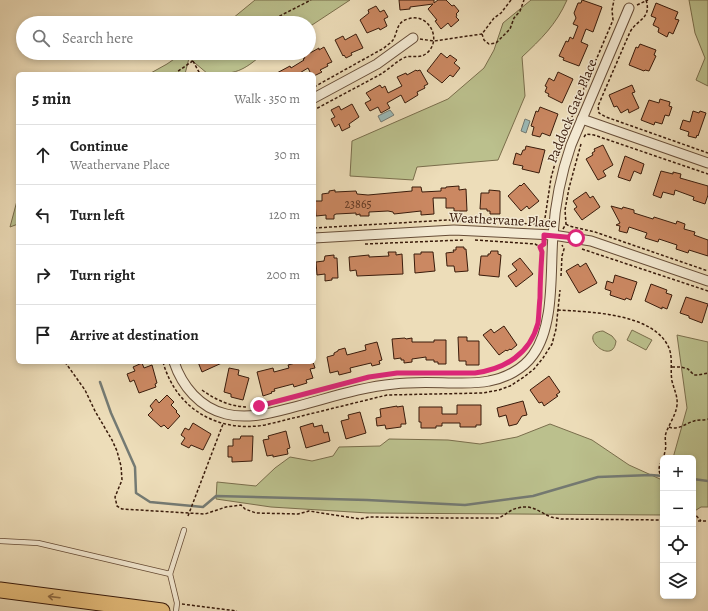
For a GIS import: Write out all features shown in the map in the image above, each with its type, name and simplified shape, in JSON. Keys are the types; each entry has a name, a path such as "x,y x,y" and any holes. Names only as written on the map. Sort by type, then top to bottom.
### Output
{"main road":[{"path":"0,590 162,611"}],"street":[{"name":"Paddock Gate Place","path":"175,364 178,375 185,385 211,409 232,415 254,416 363,390 395,384 488,382 512,373 533,355 541,341 545,329 549,309 548,235 563,168 629,8"},
{"path":"316,97 378,64 413,38"},
{"path":"582,119 708,162"},
{"name":"Weathervane Place","path":"316,238 454,230 562,236 591,241 708,281"}],"lane":[{"path":"176,611 177,603 170,574 184,530"},
{"path":"0,541 38,544 170,574"}],"path":[{"path":"280,16 311,0"},
{"path":"413,38 434,41 482,34 494,18 501,13 511,0"},
{"path":"482,34 484,40 489,44 496,43 501,39 510,29 524,0"},
{"path":"540,247 544,244 548,235 542,222 545,218 555,162 571,118 613,20 612,10 614,0"},
{"path":"629,8 647,0 646,15 633,26 598,106 598,111 601,115 606,117 708,153"},
{"path":"177,72 193,61 199,72"},
{"path":"594,114 598,111"},
{"path":"560,279 564,249 562,245 562,236 566,224 565,210 569,188 586,134 594,135 708,174"},
{"path":"566,224 595,232 708,271"},
{"path":"365,244 464,240"},
{"path":"472,240 535,244 540,247 542,252 538,316"},
{"path":"564,249 568,247"},
{"path":"578,248 708,291"},
{"path":"164,364 175,389 185,402 193,409 206,417 223,424 245,427 260,426 387,395 482,393 499,390 524,378 543,358 552,344 559,310 560,287"},
{"path":"549,309 608,313 644,325 656,331 663,338 669,348 672,367 672,381 677,398 677,406 665,434 664,455"},
{"path":"429,373 475,373 502,367 522,352 534,334"},
{"path":"66,364 85,390 95,412 117,451 121,466 122,480 115,496 117,506 122,509 205,514 241,504 245,509 256,513 298,514 309,511 360,519 369,517 498,518 518,507 529,507 551,517 560,519 660,520"},
{"path":"672,367 681,367 694,375 708,373"},
{"path":"254,406 369,377 397,373 421,373"},
{"path":"201,390 218,401 250,407"},
{"path":"668,427 676,428 695,421 708,419"},
{"path":"190,514 223,424"},
{"path":"660,463 658,467 658,472 660,475"},
{"path":"696,515 701,521"},
{"path":"696,521 708,521"}],"green space":[{"path":"255,0 350,0 316,22 316,16 236,16"},
{"path":"531,0 567,0 558,17 542,38 522,57 525,96 498,160 417,167 413,180 350,176 352,141 448,99 484,68 494,50 503,23"},
{"path":"689,0 708,0 708,86 696,80 705,58 695,33"},
{"path":"173,60 188,60 186,72 153,72"},
{"path":"191,60 255,60 238,71 206,72"},
{"path":"16,204 16,225 10,227"},
{"path":"632,330 652,340 646,350 627,340"},
{"path":"603,331 612,336 616,341 613,348 609,351 598,347 594,342 593,337 595,333"},
{"path":"677,335 708,342 708,507 701,507 696,510 696,455 674,455 687,408"},
{"path":"550,424 592,440 629,465 660,479 660,515 368,513 271,507 216,499 217,482 256,486 275,468 290,457 312,461 333,456 339,447 380,446 389,439 448,440 480,444 517,437"}],"water":[{"path":"390,110 394,115 381,122 378,116"},
{"path":"525,119 530,121 526,133 521,131"}],"building":[{"path":"399,0 434,0 434,3 438,0 446,0 452,6 454,5 459,11 456,14 456,17 459,20 451,27 448,23 441,29 435,21 437,20 428,9 433,4 400,10"},
{"path":"582,0 602,7 593,32 586,29 581,42 588,45 579,66 563,60 564,58 559,56 566,41 568,42 570,37 573,39 578,26 573,24 576,18 574,13 578,3 581,3"},
{"path":"656,3 678,12 675,19 679,20 673,34 669,32 667,37 658,32 659,28 653,25 656,18 651,16"},
{"path":"376,6 380,12 384,10 388,17 384,19 387,26 380,30 379,28 367,33 360,20 369,13 368,10"},
{"path":"356,34 363,48 351,53 352,55 346,58 344,55 343,56 335,40 343,36 345,40"},
{"path":"640,44 656,50 654,55 656,56 649,71 644,71 629,65 636,47 638,48"},
{"path":"324,47 332,62 320,70 322,72 316,75 316,72 310,72 308,68 301,72 279,72 290,66 291,68 304,60 316,60 316,50 319,48 319,50"},
{"path":"441,53 447,58 450,55 457,60 454,63 460,68 453,77 450,75 442,83 427,71"},
{"path":"416,70 420,70 428,84 424,86 425,88 417,92 418,95 405,103 401,95 387,103 390,108 381,113 378,107 370,111 365,103 371,100 366,93 380,85 382,88 385,86 388,93 402,86 397,77 406,73 407,75"},
{"path":"558,72 573,79 562,103 548,96 549,94 545,92 547,87 545,86 549,78 554,81"},
{"path":"632,85 635,92 632,93 639,108 629,113 628,109 621,113 617,106 614,107 609,95"},
{"path":"660,99 670,102 669,106 672,107 669,116 665,115 662,124 655,122 654,125 641,120 649,100 659,103"},
{"path":"352,104 359,117 349,124 350,127 342,131 339,124 335,127 331,119 335,117 331,110 339,106 341,110"},
{"path":"540,107 558,114 550,136 542,133 540,137 532,135 534,127 531,126 536,111 538,112"},
{"path":"693,111 706,113 696,138 688,136 689,132 680,129 683,120 690,122"},
{"path":"603,145 613,165 603,171 606,176 598,180 586,159 593,155 592,153 595,151 594,149"},
{"path":"526,146 545,150 539,173 522,169 523,166 513,164 516,153 521,155"},
{"path":"625,156 644,164 641,174 634,171 630,181 618,177"},
{"path":"661,171 681,174 680,178 708,186 708,195 705,204 693,200 694,197 675,190 674,195 663,192 661,198 653,195"},
{"path":"524,183 539,201 529,209 527,206 521,211 508,196"},
{"path":"459,186 459,190 466,189 467,211 454,211 454,208 446,208 446,198 433,198 434,214 421,215 421,211 394,214 393,212 388,211 369,212 369,216 360,216 360,214 356,215 356,213 336,214 334,215 334,219 326,219 326,215 316,216 316,201 322,201 322,194 329,193 329,191 356,191 357,194 368,195 412,191 412,187 421,187 422,192 441,191 441,188"},
{"path":"489,190 500,191 500,214 490,214 490,211 487,211 487,209 480,209 481,193 489,193"},
{"path":"586,192 590,198 593,196 600,207 582,220 574,209 577,207 573,201"},
{"path":"611,206 634,210 634,213 653,219 654,217 676,224 677,221 685,224 684,229 695,232 694,235 708,240 708,256 689,250 688,253 676,249 677,245 659,239 658,242 645,238 647,233 629,227 627,233 619,231 620,226 616,225 620,223"},
{"path":"456,247 464,247 464,249 466,249 468,271 455,272 454,266 447,266 446,253 454,252 453,250 456,250"},
{"path":"491,251 498,251 498,254 501,255 499,277 479,275 481,256 488,256"},
{"path":"388,252 396,252 396,255 402,254 403,274 357,276 356,270 350,271 349,257 369,255 369,257 389,256"},
{"path":"421,252 433,252 435,271 415,273 414,254 421,254"},
{"path":"334,255 334,258 337,258 338,278 332,278 332,280 325,281 325,274 317,275 316,262 324,261 325,256"},
{"path":"520,258 533,274 516,287 508,276 517,270 512,264"},
{"path":"586,263 597,283 579,293 566,271 578,264 580,267"},
{"path":"615,275 637,282 631,300 626,298 625,300 610,295 611,291 605,289 607,281 613,283"},
{"path":"651,284 667,290 666,293 672,295 667,309 662,307 662,309 645,301"},
{"path":"686,297 708,304 702,323 680,313"},
{"path":"504,326 517,345 511,350 506,350 499,355 483,335 491,329 494,333"},
{"path":"458,337 467,337 467,341 479,341 479,365 466,365 466,361 459,361"},
{"path":"412,338 412,342 434,342 434,340 446,340 446,364 438,364 438,362 434,362 434,360 426,360 426,357 412,359 412,362 404,363 404,360 401,360 401,358 394,359 392,339"},
{"path":"377,342 382,360 379,361 380,364 372,366 371,363 350,368 351,372 339,375 338,371 330,373 327,357 334,355 334,353 338,350 345,348 347,355 366,350 365,345"},
{"path":"140,364 142,364 144,368 152,365 157,383 155,384 156,387 139,393 134,380 130,382 127,374 135,371 133,367"},
{"path":"199,364 220,364 202,372"},
{"path":"314,364 315,368 310,369 313,378 306,380 307,383 294,387 293,384 274,389 275,391 271,392 272,393 263,396 257,372 273,368 274,372 289,368 288,365"},
{"path":"229,368 239,370 238,375 249,378 243,400 231,397 231,394 224,392"},
{"path":"549,376 560,392 556,395 558,396 544,406 542,402 539,403 530,390"},
{"path":"167,395 174,402 171,405 180,416 168,429 164,425 161,427 148,415 153,410 150,406 156,399 159,403"},
{"path":"523,401 527,415 522,416 517,424 509,426 506,415 499,417 497,408"},
{"path":"457,405 481,405 481,425 476,425 476,427 460,427 460,423 442,423 442,426 436,426 436,428 421,428 421,422 419,422 419,407 442,407 442,414 457,414"},
{"path":"403,406 406,424 401,424 401,427 386,429 385,425 377,426 376,418 381,417 380,409"},
{"path":"360,412 366,433 346,439 341,421 349,419 348,415"},
{"path":"193,423 211,434 203,450 191,445 189,448 181,444 185,438 181,435 185,428 189,430"},
{"path":"313,423 314,427 322,425 324,433 328,432 330,441 306,448 300,427"},
{"path":"286,431 290,448 287,449 288,454 273,457 273,455 267,456 263,440 269,439 268,436"},
{"path":"241,436 253,436 252,461 232,462 232,457 228,457 228,446 233,446 233,439 240,439"}],"waterway":[{"path":"100,382 111,413 135,467 136,493 150,502 203,507 216,496 367,500 465,505 533,496 598,477 660,476"},
{"path":"696,479 708,481"}],"route":[{"path":"259,406 369,377 386,374 475,373 502,367 522,352 534,334 538,322 542,252 540,247 544,244 544,235 576,238"}]}
